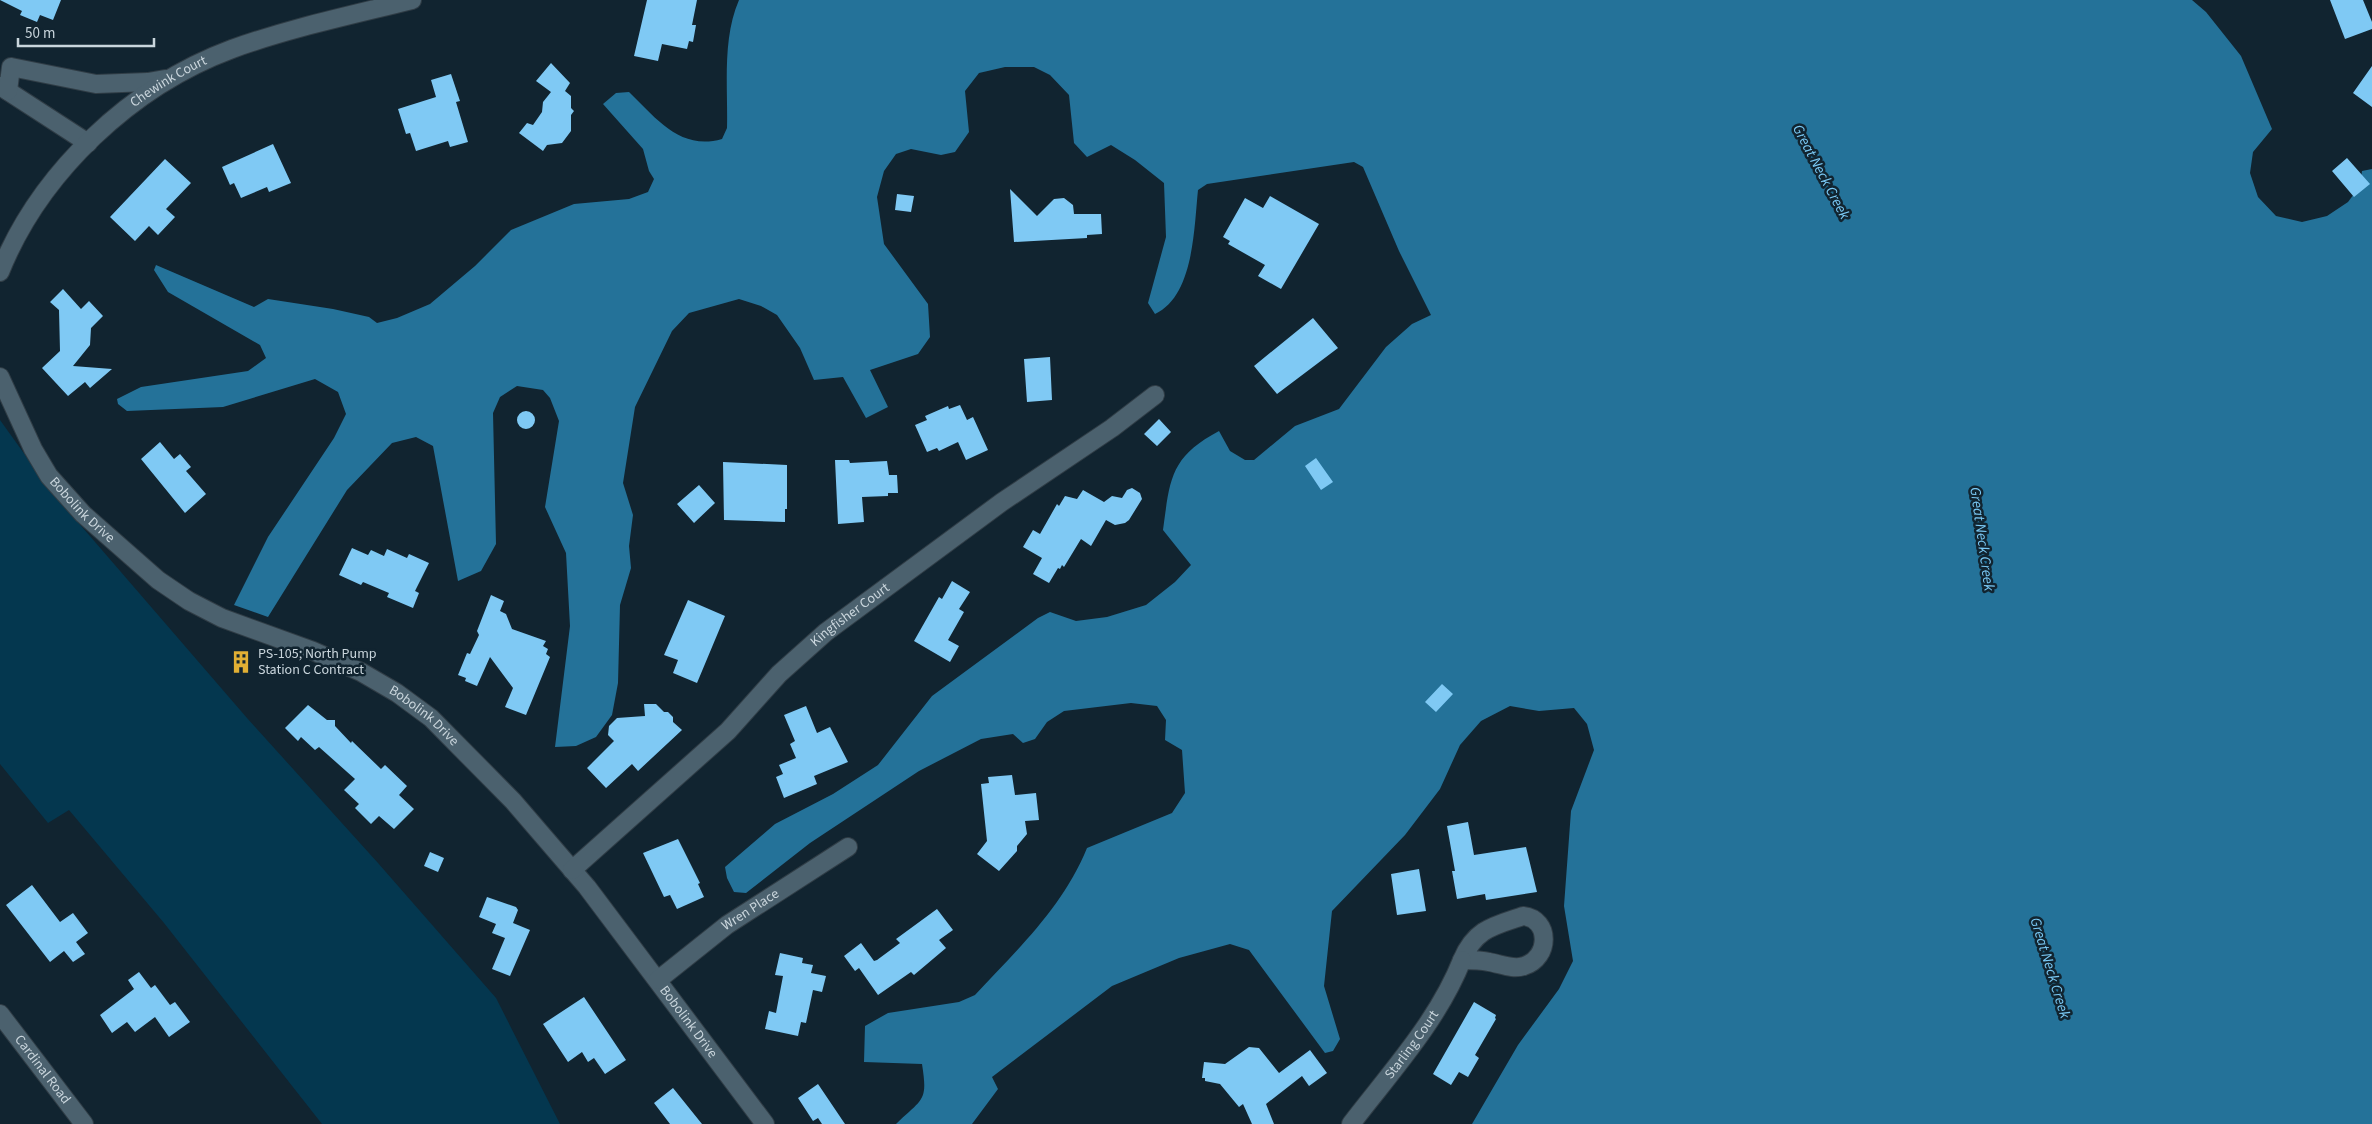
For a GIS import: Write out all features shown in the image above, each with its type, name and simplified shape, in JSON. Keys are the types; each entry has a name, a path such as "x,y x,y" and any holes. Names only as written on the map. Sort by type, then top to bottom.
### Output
{"street":[{"name":"Chewink Court","path":"0,272 23,226 41,198 67,165 88,143 135,103 173,78 231,50 266,38 412,0"},
{"path":"88,143 4,89 11,67 96,84 148,82 173,78"},
{"name":"Bobolink Drive","path":"0,377 33,449 49,476 83,514 158,580 189,601 222,618 313,651 361,672 397,693 431,718 513,801 572,870 658,980 765,1124"},
{"name":"Kingfisher Court","path":"572,870 728,731 779,674 826,632 986,514 1112,428 1155,395"},
{"name":"Wren Place","path":"658,980 727,925 848,847"},
{"name":"Starling Court","path":"1351,1124 1421,1032 1456,975 1462,960"},
{"name":"Cardinal Road","path":"0,1014 84,1124"}],"shaded area":[{"path":"0,420 51,491 247,718 378,863 496,998 560,1124 322,1124 164,923 69,810 48,823 0,764"}],"water":[{"name":"Great Neck Creek","path":"739,0 2192,0 2206,12 2241,56 2272,129 2253,152 2250,173 2258,197 2276,216 2302,222 2327,216 2348,202 2360,186 2362,171 2372,169 2372,1124 1472,1124 1518,1045 1559,989 1573,961 1564,906 1571,811 1594,750 1587,724 1574,708 1539,711 1510,706 1481,721 1460,745 1440,789 1405,835 1332,911 1324,986 1340,1039 1333,1051 1325,1053 1249,950 1230,944 1179,958 1112,986 992,1077 998,1089 972,1124 896,1124 918,1104 924,1093 922,1064 864,1062 865,1026 888,1013 959,1002 975,995 1023,944 1052,908 1077,869 1087,848 1172,813 1185,793 1182,750 1165,740 1166,720 1157,706 1131,703 1064,711 1047,722 1035,739 1023,743 1013,734 981,739 919,771 810,843 746,893 734,892 727,878 725,867 775,824 833,794 878,765 932,696 1038,618 1050,612 1076,621 1107,617 1146,605 1175,582 1191,565 1163,530 1168,497 1175,471 1191,450 1219,431 1230,451 1245,460 1254,460 1295,426 1339,409 1386,347 1412,324 1431,315 1399,251 1363,167 1354,162 1207,184 1198,190 1193,241 1185,277 1178,292 1168,305 1155,314 1148,303 1166,237 1164,183 1135,160 1111,145 1087,157 1074,143 1069,95 1050,75 1034,67 1005,67 979,73 965,91 969,132 955,152 941,155 911,149 896,154 884,171 877,197 884,244 928,304 930,337 918,354 870,370 888,407 866,418 843,377 814,380 800,348 777,315 761,306 739,299 689,313 672,331 635,407 623,483 633,515 629,546 631,568 620,605 618,683 612,715 596,737 576,746 555,747 570,626 566,553 545,507 559,421 550,398 543,390 517,386 500,397 493,413 496,544 481,571 458,581 433,446 416,437 392,443 347,490 268,617 234,605 268,537 334,438 346,414 338,392 315,379 223,407 127,411 118,404 117,399 141,387 248,371 266,358 260,345 168,292 154,270 156,265 254,307 268,299 333,309 369,317 377,323 397,318 430,304 475,266 511,230 574,204 629,199 648,192 654,179 649,171 643,149 603,104 616,93 629,92 659,121 681,136 707,141 722,139 727,128 728,47 730,31"}],"building":[{"path":"0,0 61,0 53,20 40,15 37,22 20,15 22,11"},
{"path":"647,0 697,0 692,25 696,25 693,42 689,41 687,49 662,44 658,61 634,56"},
{"path":"2330,0 2363,0 2372,22 2372,29 2345,39"},
{"path":"551,63 570,83 565,91 571,96 571,108 574,111 571,115 571,131 562,143 547,145 543,151 519,133 527,123 533,125 542,112 543,102 551,92 536,81"},
{"path":"2372,66 2372,107 2353,93"},
{"path":"451,74 460,101 456,102 468,142 450,147 448,141 416,151 410,133 406,134 398,109 436,97 431,80"},
{"path":"273,144 291,183 269,192 267,187 241,198 234,183 230,185 222,167"},
{"path":"2347,158 2370,184 2354,197 2332,171"},
{"path":"165,159 191,183 166,209 175,217 158,235 149,226 135,241 110,217"},
{"path":"1010,189 1037,216 1054,199 1064,198 1073,205 1074,214 1101,214 1102,234 1087,235 1087,238 1014,242"},
{"path":"897,194 914,196 911,212 895,210"},
{"path":"1270,196 1319,224 1281,289 1258,276 1265,265 1228,244 1230,241 1223,237 1245,198 1263,208"},
{"path":"63,289 81,309 89,301 103,316 91,328 90,345 73,366 112,369 90,388 85,382 68,396 42,368 60,351 59,310 50,302"},
{"path":"1313,318 1338,348 1277,394 1254,366"},
{"path":"1050,357 1052,400 1027,402 1024,359"},
{"path":"960,405 967,420 973,417 988,450 966,460 958,442 939,451 937,448 927,452 915,425 927,420 925,416 948,406 949,409"},
{"path":"526,411 532,414 535,420 532,426 526,429 520,426 517,420 520,414"},
{"path":"1159,419 1171,432 1157,446 1144,434"},
{"path":"160,442 174,459 180,454 191,467 186,471 206,494 185,513 141,459"},
{"path":"1316,458 1333,482 1321,490 1305,466"},
{"path":"835,460 849,460 850,463 887,461 889,475 897,475 898,493 888,493 888,496 862,497 864,522 838,524"},
{"path":"723,462 787,465 787,509 785,509 785,522 724,520"},
{"path":"699,485 715,503 694,523 677,504"},
{"path":"1132,488 1140,493 1142,499 1129,520 1115,525 1106,520 1091,546 1081,539 1064,567 1062,565 1060,569 1058,568 1049,583 1033,574 1042,558 1023,547 1033,530 1040,534 1057,504 1059,506 1065,496 1077,499 1083,490 1104,502 1112,496 1122,498 1127,490"},
{"path":"352,548 368,555 371,550 384,556 387,549 407,558 409,554 429,563 415,591 419,593 413,608 387,597 389,593 363,582 361,585 339,575"},
{"path":"952,581 970,592 959,609 964,612 948,640 959,646 950,662 914,641 939,597 942,599"},
{"path":"491,595 504,601 500,611 506,614 512,629 546,641 543,646 548,649 546,654 550,657 526,715 505,707 513,688 490,657 477,686 465,681 466,678 458,675 467,653 470,654 479,635 477,631"},
{"path":"688,600 725,616 697,683 673,673 678,660 664,655"},
{"path":"1442,684 1453,694 1436,712 1425,702"},
{"path":"644,704 656,704 664,712 668,712 673,717 673,722 682,730 638,771 632,764 606,788 587,768 614,741 608,735 609,726 617,718 645,716"},
{"path":"308,705 327,720 335,720 335,726 351,743 352,741 381,769 385,765 407,786 399,795 414,809 394,829 379,816 371,824 355,808 359,804 344,790 355,779 319,747 315,750 301,737 298,741 285,728"},
{"path":"806,706 817,733 830,727 848,762 814,776 817,784 784,798 776,777 783,774 779,765 796,758 790,744 795,741 784,715"},
{"path":"1012,775 1015,795 1036,793 1039,820 1025,821 1027,834 1017,846 1017,851 999,871 977,854 987,841 981,784 989,783 988,777"},
{"path":"1468,822 1474,855 1526,847 1537,892 1486,900 1485,894 1457,899 1452,871 1455,871 1447,826"},
{"path":"678,839 700,883 698,884 704,897 677,909 670,895 664,897 643,853"},
{"path":"430,852 444,858 438,872 424,866"},
{"path":"1419,869 1426,911 1397,915 1391,874"},
{"path":"32,885 60,922 73,913 88,933 76,942 85,954 73,962 64,951 50,962 6,905"},
{"path":"487,897 516,907 518,910 513,923 530,930 510,976 492,969 505,938 492,933 496,924 479,917"},
{"path":"937,909 953,930 939,940 946,948 914,975 911,972 878,995 859,968 855,971 844,956 861,943 874,961 877,960 900,943 896,939"},
{"path":"780,953 803,958 802,963 813,965 811,973 826,976 822,992 813,990 806,1023 801,1022 798,1036 765,1029 769,1011 776,1013 783,976 775,975"},
{"path":"139,972 151,988 155,985 170,1005 175,1002 190,1022 169,1037 155,1017 135,1032 127,1022 112,1033 100,1015 134,989 128,980"},
{"path":"584,997 626,1060 605,1074 594,1058 588,1062 582,1052 568,1062 543,1024"},
{"path":"1474,1002 1496,1015 1496,1019 1475,1055 1479,1058 1468,1077 1459,1072 1451,1085 1433,1074"},
{"path":"1249,1047 1259,1048 1279,1073 1310,1050 1327,1073 1309,1086 1302,1076 1266,1104 1274,1124 1252,1124 1243,1104 1239,1107 1220,1084 1205,1081 1205,1078 1202,1078 1204,1062 1225,1064"},
{"path":"818,1084 845,1124 822,1124 818,1118 813,1121 798,1098"},
{"path":"673,1088 702,1124 670,1124 654,1103"}],"place":[{"name":"PS-105; North Pump Station C Contract","path":"241,662"}]}
